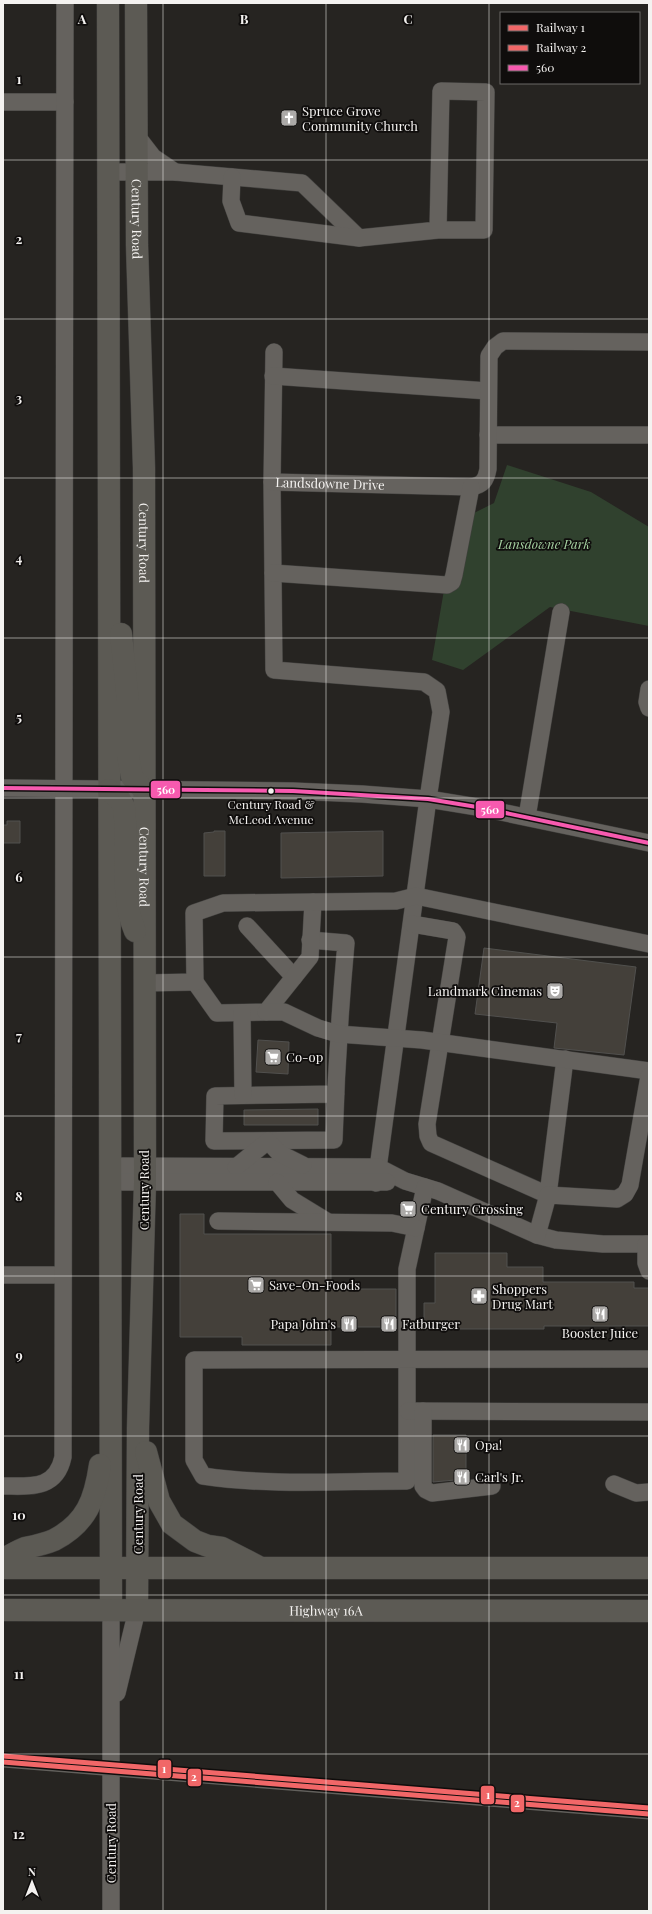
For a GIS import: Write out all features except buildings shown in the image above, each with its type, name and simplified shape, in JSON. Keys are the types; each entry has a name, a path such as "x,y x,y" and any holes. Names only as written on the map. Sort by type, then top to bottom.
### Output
{"main road":[{"name":"Century Road","path":"108,3 108,790 111,1610"},
{"name":"Century Road","path":"136,3 138,312 144,468 145,1174 138,1428 137,1610"},
{"path":"109,519 128,701 129,762 132,776 144,791"},
{"path":"108,790 120,800 124,807 126,874 130,920 144,952"},
{"path":"3,1559 24,1549 54,1540 77,1523 86,1513 93,1502 97,1489 110,1401"},
{"path":"138,1428 159,1501 164,1513 172,1524 195,1541 208,1546 222,1548 260,1567"},
{"path":"3,1568 649,1568"},
{"name":"Highway 16A","path":"3,1610 649,1611"}],"street":[{"path":"3,1486 30,1486 42,1484 54,1478 61,1468 63,1457 65,3"},
{"path":"232,177 231,201 239,223 358,238 438,230 484,230 486,92 441,91 438,230"},
{"path":"3,102 64,102"},
{"path":"136,135 153,157 175,172"},
{"path":"109,172 175,172 302,183 358,238"},
{"path":"273,574 447,585 452,582 471,487 478,486 486,478 489,356 495,347 503,341 649,342"},
{"path":"272,482 274,352"},
{"path":"274,376 488,391"},
{"path":"488,435 649,435"},
{"name":"Landsdowne Drive","path":"428,799 441,712 437,691 424,682 274,670 272,482 471,487"},
{"path":"527,818 561,612"},
{"path":"649,689 647,702 649,708"},
{"path":"3,788 144,791 293,791 428,799 649,843"},
{"path":"377,1175 397,1037 428,799"},
{"path":"649,944 416,896 396,901 223,902 194,913 195,982 217,1013 284,1012 318,1028 338,1034 397,1037 440,1042 649,1071"},
{"path":"266,1012 310,956 313,902"},
{"path":"412,924 443,928 453,931 457,937 427,1124 428,1136 432,1143 548,1195 617,1199 625,1194 630,1185 649,1076"},
{"path":"247,926 294,977"},
{"path":"310,940 346,943 338,1034 336,1094 334,1140 214,1141 215,1096 336,1094"},
{"path":"144,983 195,982"},
{"path":"242,1013 243,1095"},
{"path":"538,1235 548,1195 565,1059"},
{"path":"236,1167 268,1141"},
{"path":"268,1141 279,1153 307,1167"},
{"path":"145,1174 236,1167 307,1167 377,1175 425,1187 538,1235 556,1240 603,1244 647,1244 646,1263 649,1271"},
{"path":"110,1174 145,1174 277,1182 377,1175"},
{"path":"277,1182 292,1200 328,1222"},
{"path":"425,1187 407,1270 408,1360 416,1411 423,1486 426,1490 432,1493 492,1486"},
{"path":"218,1221 392,1223 416,1228"},
{"path":"3,1275 63,1275"},
{"path":"416,1411 407,1481 231,1480 203,1476 194,1460 194,1360 649,1358"},
{"path":"416,1411 649,1412"},
{"path":"614,1484 636,1493 649,1492"},
{"name":"Century Road","path":"111,1610 111,1911"},
{"name":"Century Road","path":"110,1727 137,1610"}],"green space":[{"name":"Lansdowne Park","path":"507,465 591,492 649,527 649,626 550,607 463,670 432,660 444,590 470,515 494,503"}],"railway":[{"path":"3,1766 649,1818"}],"rail line":[{"name":"1","path":"3,1756 649,1808"},
{"name":"2","path":"3,1762 649,1814"}],"transit line":[{"name":"560","path":"3,788 293,791 428,799 477,807 649,843"}],"place":[{"name":"Spruce Grove Community Church","path":"289,118"},
{"name":"Century Road & McLeod Avenue","path":"271,791"},
{"name":"Landmark Cinemas","path":"555,991"},
{"name":"Co-op","path":"273,1057"},
{"name":"Century Crossing","path":"408,1209"},
{"name":"Save-On-Foods","path":"256,1285"},
{"name":"Shoppers Drug Mart","path":"479,1296"},
{"name":"Booster Juice","path":"600,1314"},
{"name":"Papa John's","path":"349,1324"},
{"name":"Fatburger","path":"389,1324"},
{"name":"Opa!","path":"462,1445"},
{"name":"Carl's Jr.","path":"462,1477"}]}
